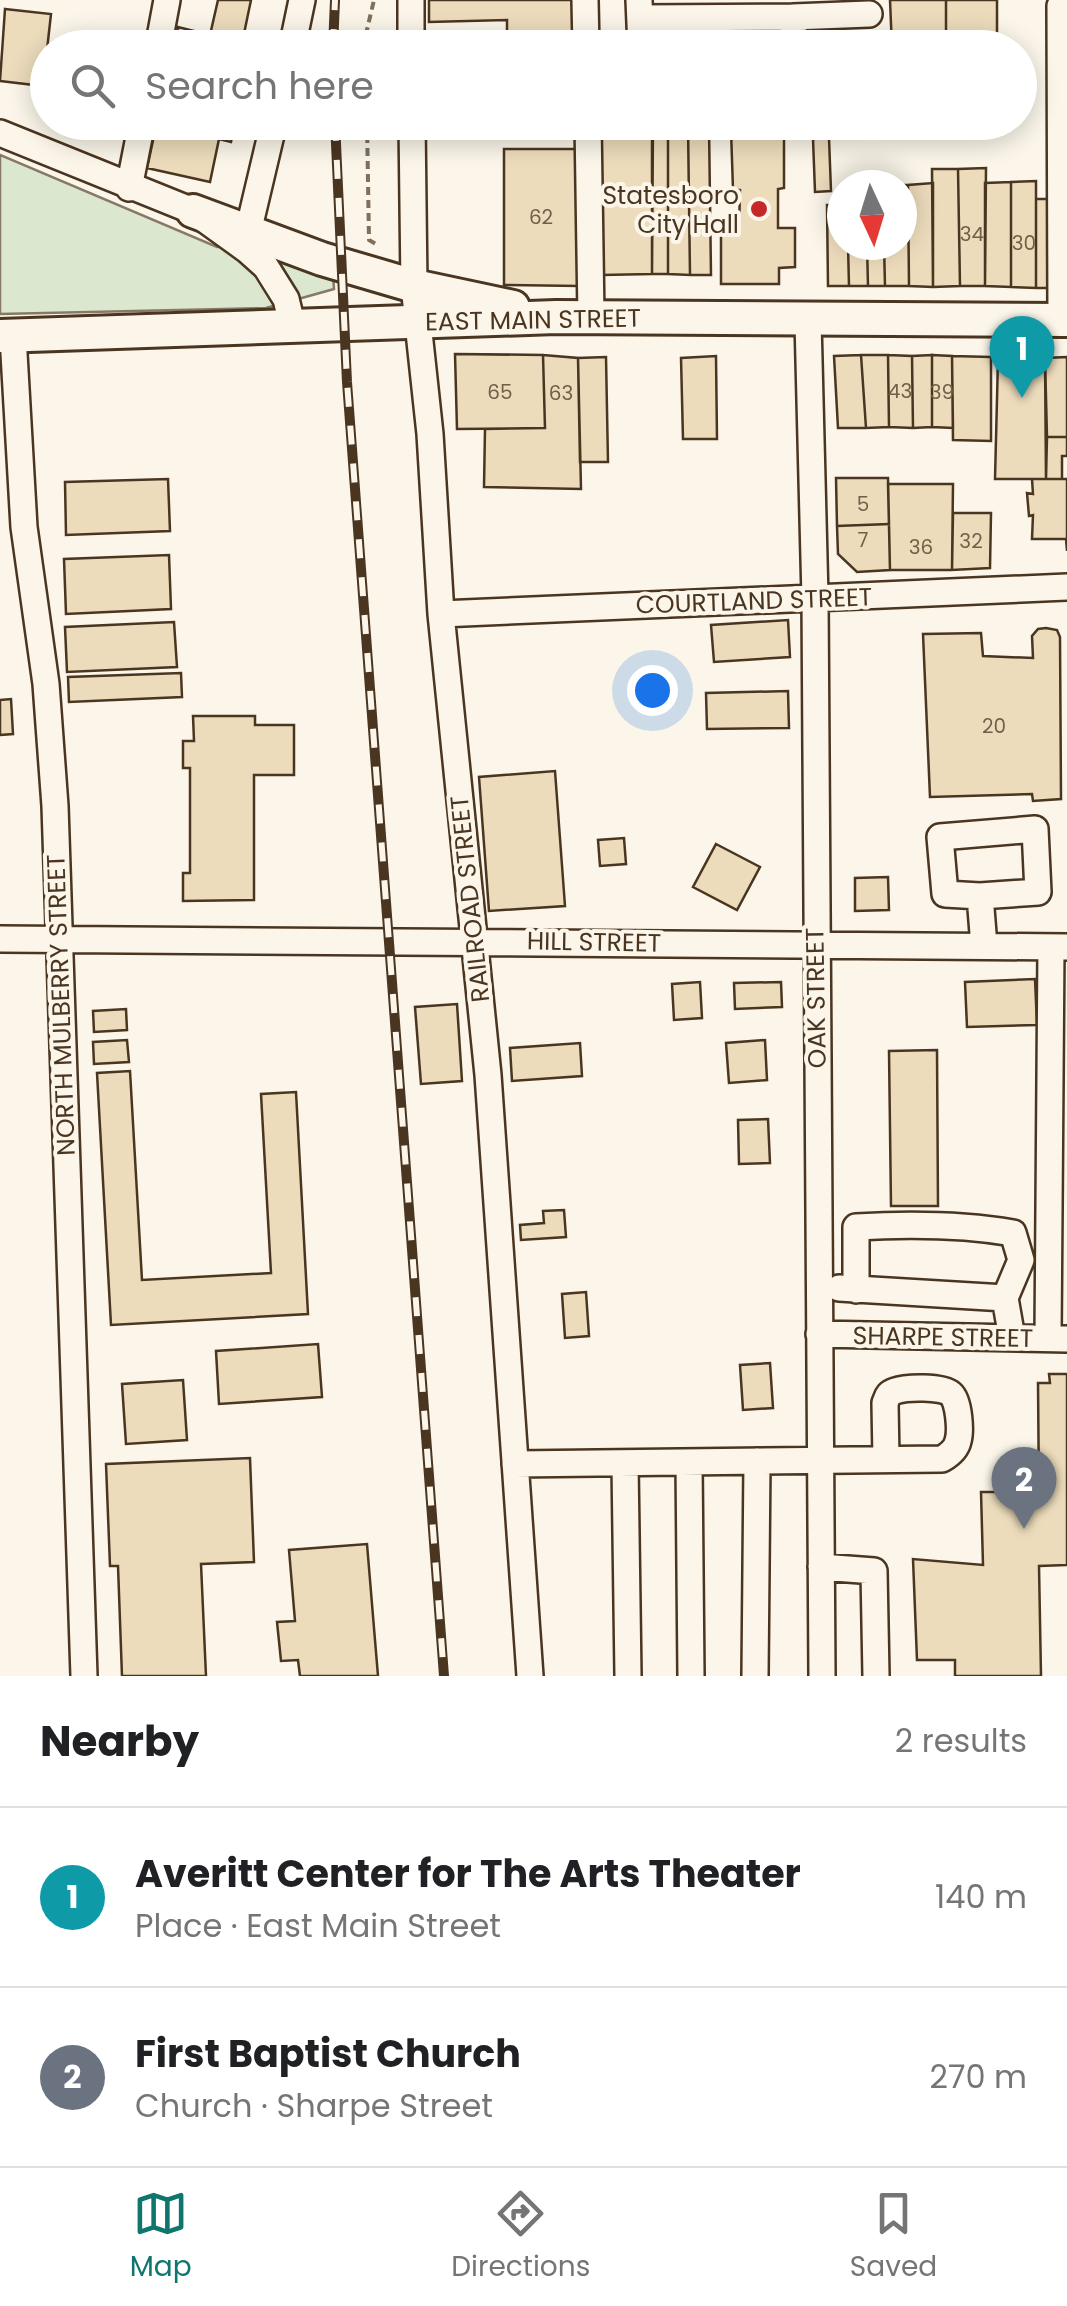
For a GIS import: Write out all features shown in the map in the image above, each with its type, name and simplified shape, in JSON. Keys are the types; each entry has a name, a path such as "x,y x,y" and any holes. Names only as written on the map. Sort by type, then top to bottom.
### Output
{"main road":[{"path":"192,211 322,259 414,286 556,317"},
{"path":"292,324 414,286"},
{"name":"EAST MAIN STREET","path":"6,336 556,317 1064,320"}],"street":[{"path":"161,30 167,0"},
{"path":"296,30 302,0"},
{"path":"411,0 411,30"},
{"path":"585,0 586,30"},
{"path":"1060,6 1064,320"},
{"path":"639,9 793,17 869,14"},
{"path":"793,17 793,30"},
{"path":"0,133 192,211 266,268 286,300 292,324"},
{"path":"129,188 138,140"},
{"path":"248,232 270,140"},
{"name":"RAILROAD STREET","path":"412,140 414,286 488,1075 530,1676"},
{"path":"588,140 591,317"},
{"name":"OAK STREET","path":"808,321 816,598 822,1676"},
{"name":"NORTH MULBERRY STREET","path":"6,336 56,806 84,1676"},
{"name":"COURTLAND STREET","path":"442,614 1067,587"},
{"path":"980,896 984,946"},
{"name":"HILL STREET","path":"0,939 1059,947"},
{"path":"1058,1339 1059,947"},
{"path":"856,1290 856,1227 963,1226 1013,1234 1021,1260 1005,1298 1012,1338"},
{"path":"819,1240 856,1243"},
{"path":"819,1287 1005,1298"},
{"name":"SHARPE STREET","path":"820,1334 1058,1339"},
{"path":"515,1464 886,1459"},
{"path":"754,1676 757,1461"},
{"path":"689,1462 691,1676"},
{"path":"625,1463 628,1676"},
{"path":"821,1567 874,1571 876,1676"}],"path":[{"path":"367,30 374,0"},
{"path":"367,140 369,240 381,247"}],"green space":[{"path":"0,155 217,247 258,245 333,274 334,289 266,308 0,314"}],"building":[{"path":"218,0 251,0 245,30 211,30"},
{"path":"429,0 577,0 577,30 507,30 507,20 429,22"},
{"path":"890,0 946,0 946,30 891,30"},
{"path":"946,0 997,0 997,30 946,30"},
{"path":"5,9 51,14 49,30 30,30 30,84 0,81"},
{"path":"153,140 219,140 210,182 147,168"},
{"path":"599,140 652,140 652,274 602,275"},
{"path":"653,140 668,140 668,274 652,274"},
{"path":"668,140 688,140 690,275 668,274"},
{"path":"688,140 709,140 711,275 690,275"},
{"name":"Statesboro City Hall","path":"731,140 784,140 784,188 778,189 778,228 795,228 795,267 779,268 779,284 721,284 721,229 739,229 740,190 733,189"},
{"path":"813,140 829,140 827,191 815,192"},
{"path":"504,149 577,149 579,286 504,285"},
{"path":"986,168 985,286 960,286 958,169"},
{"path":"932,169 958,169 960,286 933,287"},
{"path":"1036,181 1036,288 1011,287 1011,182"},
{"path":"1011,182 1011,287 985,286 985,183"},
{"path":"933,183 933,287 909,286 909,260 917,260 917,184"},
{"path":"1036,199 1051,199 1052,288 1036,288"},
{"path":"828,260 848,260 849,286 828,286"},
{"path":"848,260 867,260 868,286 849,286"},
{"path":"867,260 884,260 885,286 868,286"},
{"path":"884,260 909,260 909,286 885,286"},
{"path":"455,354 543,355 545,428 457,429"},
{"path":"543,355 578,358 581,489 484,487 485,429 545,428"},
{"path":"861,355 888,355 889,427 866,428"},
{"path":"861,355 866,428 838,428 834,356"},
{"path":"888,355 912,356 913,428 889,427"},
{"path":"932,355 952,356 953,428 932,427"},
{"path":"932,355 932,427 913,428 912,356"},
{"path":"716,356 717,439 683,439 681,358"},
{"path":"952,356 991,357 991,441 953,440"},
{"path":"606,357 608,462 580,462 578,358"},
{"path":"1067,357 1067,437 1047,437 1045,358"},
{"path":"1045,358 1046,479 995,479 998,359"},
{"path":"1047,437 1067,437 1062,479 1046,479"},
{"path":"836,478 888,478 889,524 837,526"},
{"path":"168,479 170,531 66,535 65,482"},
{"path":"1032,479 1067,479 1067,551 1066,539 1032,539 1033,515 1029,516 1027,493 1033,494"},
{"path":"888,484 953,484 952,570 890,570"},
{"path":"953,513 991,513 990,568 952,570"},
{"path":"889,524 890,570 857,572 838,554 837,526"},
{"path":"169,555 171,609 66,614 64,559"},
{"path":"788,620 790,657 714,662 711,625"},
{"path":"174,622 177,667 67,672 65,627"},
{"path":"1038,629 1057,630 1060,637 1061,799 1033,801 1032,794 930,797 923,634 981,633 983,656 1033,658 1032,636"},
{"path":"181,673 182,697 69,702 68,677"},
{"path":"788,691 789,728 707,729 706,693"},
{"path":"11,699 13,734 0,735 0,700"},
{"path":"193,716 255,716 255,725 294,725 294,775 254,775 254,900 183,901 183,873 190,873 190,768 183,768 183,741 194,741"},
{"path":"555,771 565,906 489,911 479,777"},
{"path":"624,838 626,864 600,866 598,840"},
{"path":"716,844 760,867 737,910 693,887"},
{"path":"888,877 889,910 855,911 855,878"},
{"path":"1035,979 1037,1025 967,1027 965,982"},
{"path":"700,982 702,1018 674,1020 672,984"},
{"path":"781,982 782,1007 735,1009 734,983"},
{"path":"457,1004 462,1081 421,1084 415,1007"},
{"path":"126,1009 127,1030 94,1032 93,1011"},
{"path":"127,1040 129,1062 94,1064 93,1042"},
{"path":"765,1040 767,1080 729,1083 726,1043"},
{"path":"580,1043 582,1076 512,1081 510,1048"},
{"path":"937,1050 938,1206 891,1206 889,1051"},
{"path":"130,1071 142,1280 271,1273 261,1094 296,1092 308,1314 111,1325 97,1073"},
{"path":"768,1119 770,1163 739,1164 738,1120"},
{"path":"564,1210 566,1237 521,1240 520,1225 544,1223 543,1211"},
{"path":"586,1292 589,1336 565,1338 562,1294"},
{"path":"318,1344 322,1397 219,1404 216,1351"},
{"path":"770,1363 773,1408 743,1410 740,1365"},
{"path":"1049,1374 1067,1374 1067,1565 1039,1566 1041,1676 955,1676 955,1660 917,1660 913,1559 983,1565 981,1492 1012,1492 1013,1498 1039,1497 1038,1383 1050,1383"},
{"path":"183,1380 187,1440 126,1444 122,1384"},
{"path":"250,1458 254,1562 201,1564 206,1676 122,1676 118,1566 110,1566 106,1464"},
{"path":"367,1544 378,1676 300,1676 298,1660 281,1661 277,1622 295,1621 289,1550"}],"railway":[{"path":"334,30 335,0"},
{"path":"336,140 347,382 444,1676"}],"place":[{"name":"Statesboro City Hall","path":"759,209"},
{"name":"Averitt Center for The Arts Theater","path":"1022,398"},
{"name":"First Baptist Church","path":"1024,1529"}]}
